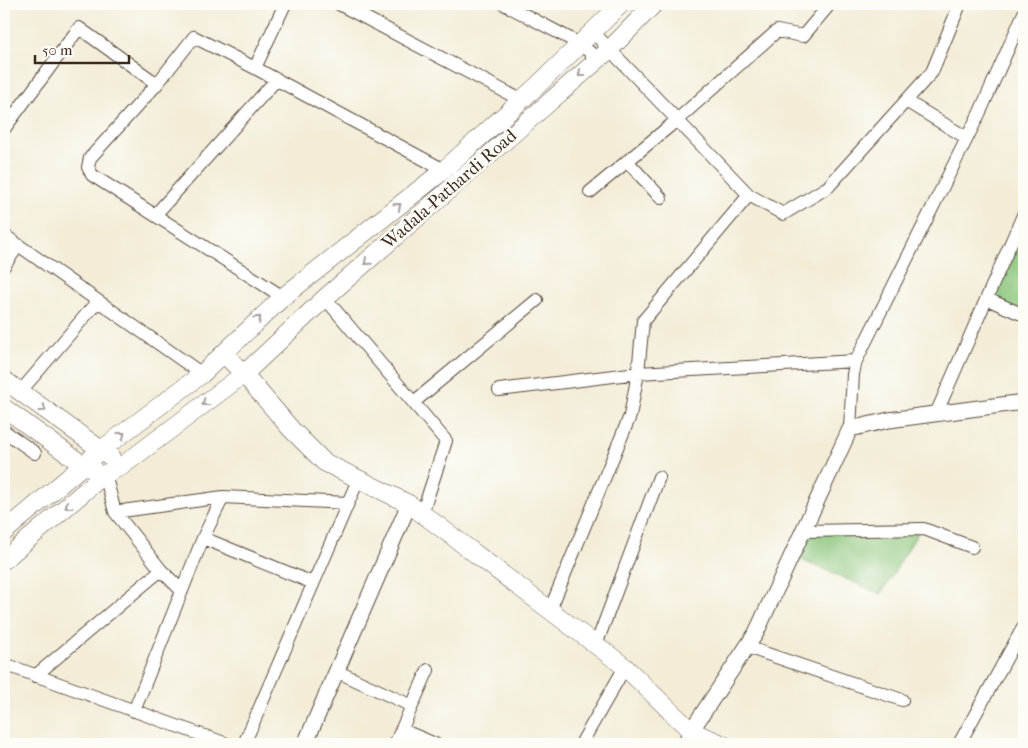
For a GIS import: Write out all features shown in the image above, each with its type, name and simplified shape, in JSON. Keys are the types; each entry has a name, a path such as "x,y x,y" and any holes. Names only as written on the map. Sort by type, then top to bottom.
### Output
{"main road":[{"name":"Wadala-Pathardi Road","path":"4,532 101,450 202,374 283,297 444,170 521,100 621,4"},
{"name":"Wadala-Pathardi Road","path":"4,560 105,474 122,466 244,374 324,298 604,55 654,4"},
{"path":"224,354 244,374 291,429 324,462 415,509 550,610 625,667 691,740 722,744"},
{"path":"4,380 122,466"},
{"path":"4,408 83,465 105,474"}],"street":[{"path":"255,68 285,4"},
{"path":"339,4 521,100"},
{"path":"504,4 586,38 677,120 749,196 783,214 828,187 932,72 960,4"},
{"path":"590,192 677,120 777,31 803,36 830,4"},
{"path":"691,740 756,633 850,429 853,374 856,361 967,138 1024,13"},
{"path":"4,129 79,28 157,84"},
{"path":"283,297 156,214 92,175 88,167 90,158 157,84 194,37 277,79 444,170"},
{"path":"586,38 604,55"},
{"path":"156,214 277,79"},
{"path":"906,102 967,138"},
{"path":"627,161 661,198"},
{"path":"550,610 630,416 638,373 643,321 749,196"},
{"path":"936,414 1024,213"},
{"path":"4,235 202,374"},
{"path":"4,266 18,246"},
{"path":"305,744 336,671 446,441 324,298"},
{"path":"986,299 1019,313 1024,310"},
{"path":"414,402 537,300"},
{"path":"20,392 98,302"},
{"path":"499,390 638,373 856,361"},
{"path":"850,429 889,420 1024,402"},
{"path":"4,431 35,453"},
{"path":"105,474 115,512 161,570 182,591"},
{"path":"596,645 658,477"},
{"path":"244,744 358,480"},
{"path":"115,512 223,497 348,503"},
{"path":"134,711 203,538 223,497"},
{"path":"803,531 924,529 972,547"},
{"path":"203,538 313,583"},
{"path":"35,676 161,570"},
{"path":"959,744 1024,626"},
{"path":"747,647 902,700"},
{"path":"4,664 227,744"},
{"path":"581,744 625,667"},
{"path":"396,744 428,670"},
{"path":"336,671 412,706"},
{"path":"402,730 435,744"}],"green space":[{"path":"1024,229 1024,315 992,303"},
{"path":"921,528 881,594 792,556 803,531"}]}
